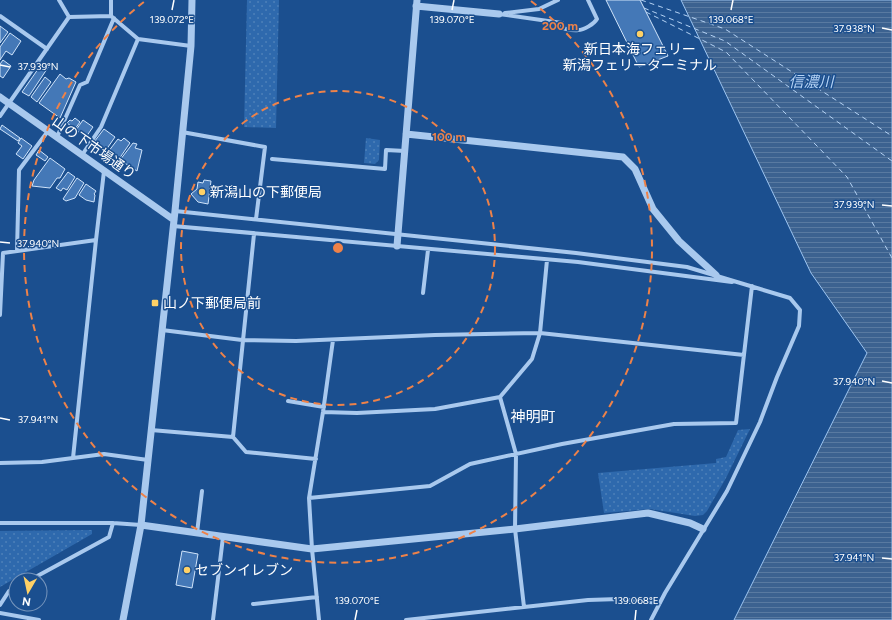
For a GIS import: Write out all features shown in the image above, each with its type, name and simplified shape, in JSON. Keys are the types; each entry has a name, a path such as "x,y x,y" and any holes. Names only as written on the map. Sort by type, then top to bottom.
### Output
{"street":[{"path":"59,0 69,17"},
{"path":"57,137 80,85 87,82 112,17 111,0"},
{"path":"123,620 141,525 174,223 191,46 192,0"},
{"path":"499,14 539,9 558,0"},
{"path":"397,246 416,3 562,23 562,28 579,30 596,22 597,19 588,0"},
{"path":"0,16 47,49"},
{"path":"69,17 112,17 138,39 191,46"},
{"path":"0,116 69,17"},
{"path":"82,155 101,126 138,39"},
{"name":"山の下市場通り","path":"0,96 174,223"},
{"path":"17,251 19,170 48,131"},
{"path":"182,132 265,147 256,220"},
{"path":"406,134 623,157 635,169 653,209 679,241 716,275"},
{"path":"272,159 384,169 386,150 405,151"},
{"path":"73,458 104,171"},
{"path":"175,211 576,253 687,267 790,298 800,310 799,326 760,422 727,491 703,529 651,620"},
{"path":"174,223 254,234 547,260 745,284"},
{"path":"233,437 254,234"},
{"path":"0,315 3,253 96,240"},
{"path":"423,293 428,250"},
{"path":"288,402 357,414 435,409 500,397 532,359 540,333 547,260"},
{"path":"309,498 430,486 470,464 674,424 736,423 752,286"},
{"path":"162,330 242,340 296,341 540,333 744,355"},
{"path":"319,620 309,498 324,409 333,340"},
{"path":"500,397 516,454 515,529 524,607"},
{"path":"151,430 233,437 246,452 316,458"},
{"path":"0,463 42,462 104,454 148,460"},
{"path":"197,533 202,491"},
{"path":"0,523 113,523 141,525 312,549 515,529 648,513 690,523 703,529"},
{"path":"45,572 109,537 113,523"},
{"path":"213,620 223,537"},
{"path":"0,605 8,593"},
{"path":"253,604 317,597"},
{"path":"406,620 588,600 619,599 660,603"},
{"path":"0,613 40,620"}],"shaded area":[{"path":"247,0 279,0 276,128 244,127"},
{"path":"366,138 380,140 379,160 375,164 364,163"},
{"path":"750,429 726,478 707,511 703,515 695,516 650,509 604,513 598,473 716,463 716,459 726,457 738,430"},
{"path":"92,530 92,534 26,572 8,572 8,582 0,587 0,531"}],"water":[{"name":"信濃川","path":"681,0 892,0 892,620 734,620 867,353 811,273"}],"building":[{"name":"新日本海フェリー 新潟フェリーターミナル","path":"606,0 640,0 668,56 639,67"},
{"path":"0,26 8,32 0,43"},
{"path":"10,33 21,41 12,55 6,51 0,60 0,47"},
{"path":"3,60 11,66 3,78 0,76 0,64"},
{"path":"43,62 49,66 29,96 22,92"},
{"path":"60,74 66,79 69,78 76,82 60,118 39,103"},
{"path":"45,77 51,82 37,102 31,97"},
{"path":"75,118 80,122 75,129 67,123"},
{"path":"83,120 93,127 86,137 76,130"},
{"path":"2,125 20,138 18,141 0,129"},
{"path":"104,129 115,137 106,150 94,142"},
{"path":"21,138 32,146 23,159 16,154 22,146 18,143"},
{"path":"124,138 130,143 119,159 108,152 118,139 121,141"},
{"path":"133,143 137,144 135,148 142,150 137,171 120,160"},
{"path":"39,150 48,157 45,161 36,155"},
{"path":"50,158 65,169 60,178 57,178 50,188 32,186 34,180"},
{"path":"68,172 75,177 67,190 63,188 61,191 56,188"},
{"path":"77,178 84,183 75,198 66,201 63,199"},
{"path":"204,180 211,181 208,204 198,202 191,194 197,189 198,182 203,183"},
{"path":"86,184 96,191 94,194 94,202 86,200 79,195"},
{"name":"セブンイレブン","path":"182,551 198,554 192,588 176,585"}],"ferry route":[{"path":"641,0 725,29 892,136"},
{"path":"644,8 725,41 892,161"},
{"path":"646,12 726,52 847,177 892,258"}],"place":[{"name":"新日本海フェリー 新潟フェリーターミナル","path":"640,34"},
{"name":"新潟山の下郵便局","path":"202,192"},
{"name":"山ノ下郵便局前","path":"155,303"},
{"name":"セブンイレブン","path":"187,570"}],"district":[{"name":"神明町","path":"533,417"}]}
